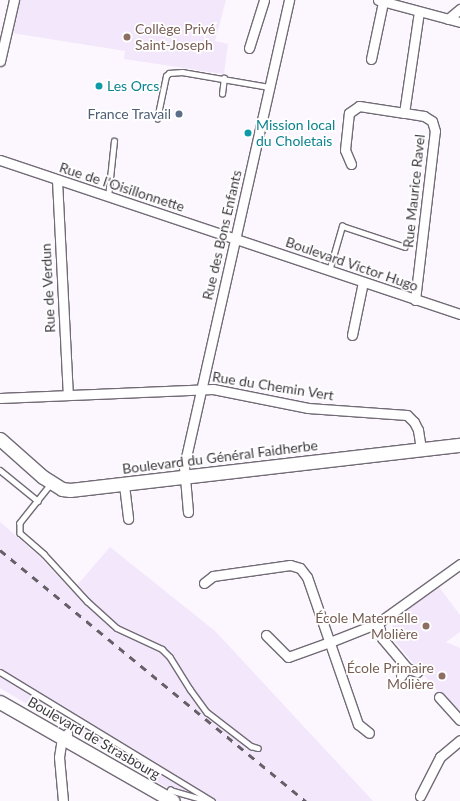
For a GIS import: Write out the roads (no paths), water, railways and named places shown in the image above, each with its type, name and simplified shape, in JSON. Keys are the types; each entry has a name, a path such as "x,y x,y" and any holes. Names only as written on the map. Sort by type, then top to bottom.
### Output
{"main road":[{"name":"Boulevard du Général Faidherbe","path":"0,439 52,483 62,489 70,490 460,445"},
{"name":"Boulevard de Strasbourg","path":"0,702 65,736 170,799"}],"street":[{"path":"0,61 14,0"},
{"path":"249,48 264,0"},
{"name":"Rue des Bons Enfants","path":"188,512 184,466 289,0"},
{"path":"371,59 380,1 460,22"},
{"path":"448,19 460,9"},
{"path":"404,113 419,12"},
{"name":"Rue Maurice Ravel","path":"351,164 345,150 349,113 359,106 424,116 432,121 435,131 415,300"},
{"name":"Rue de l’Oisillonnette","path":"0,160 235,239"},
{"name":"Rue de Verdun","path":"58,180 68,394"},
{"name":"Boulevard Victor Hugo","path":"235,239 460,314"},
{"path":"352,335 363,282"},
{"name":"Rue du Chemin Vert","path":"0,398 213,389 308,408 407,415 414,422 418,430 421,450"},
{"path":"124,484 128,519"},
{"path":"266,635 288,657 330,642 378,623 460,564"},
{"path":"204,583 213,576 290,565 300,568 307,577 358,724 369,733"},
{"path":"378,623 382,638 408,668 417,672"},
{"path":"401,676 408,668"},
{"path":"439,697 460,720"},
{"path":"63,801 59,757 65,736"},
{"path":"420,796 440,757 460,740"}],"lane":[{"path":"157,119 166,76 169,73 182,72 224,78 269,87"},
{"path":"222,94 224,78"},
{"path":"108,197 114,141"},
{"path":"329,271 342,226 405,247"},
{"path":"0,470 38,501"},
{"path":"52,483 20,523 20,532 44,554 87,601 117,628 162,649 170,657 190,689 207,712 251,746 258,748"},
{"path":"0,672 212,801"},
{"path":"170,799 170,790 208,801"}],"railway":[{"path":"0,550 306,801"}],"place":[{"name":"Collège Privé Saint-Joseph","path":"127,37"},
{"name":"Les Orcs","path":"99,86"},
{"name":"France Travail","path":"179,114"},
{"name":"Mission local du Choletais","path":"248,133"},
{"name":"École Maternelle Molière","path":"426,626"},
{"name":"École Primaire Molière","path":"442,676"}]}
